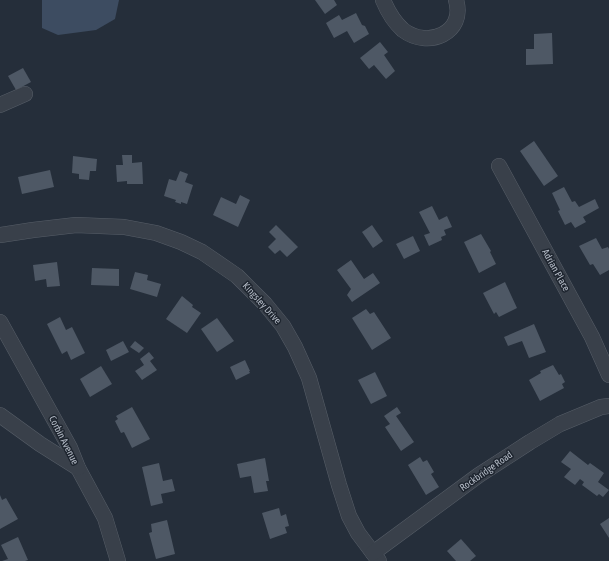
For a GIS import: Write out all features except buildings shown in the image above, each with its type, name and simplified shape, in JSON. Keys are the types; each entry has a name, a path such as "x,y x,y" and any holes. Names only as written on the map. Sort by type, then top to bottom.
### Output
{"street":[{"path":"383,0 394,22 404,31 425,39 442,36 452,28 458,17 457,6"},
{"path":"0,105 25,94"},
{"name":"Adrian Place","path":"499,166 592,337 609,375"},
{"name":"Kingsley Drive","path":"0,235 76,225 132,229 156,233 181,242 202,252 237,276 265,304 283,326 302,361 309,378 349,516 358,533 376,557"},
{"name":"Corbin Avenue","path":"0,322 70,448 78,468 105,518 118,561"},
{"name":"Rockbridge Road","path":"376,557 479,475 560,424 601,407 609,406"},
{"path":"0,415 40,444 78,468"}],"water":[{"path":"42,0 119,0 115,19 96,30 58,35 42,28"}]}
